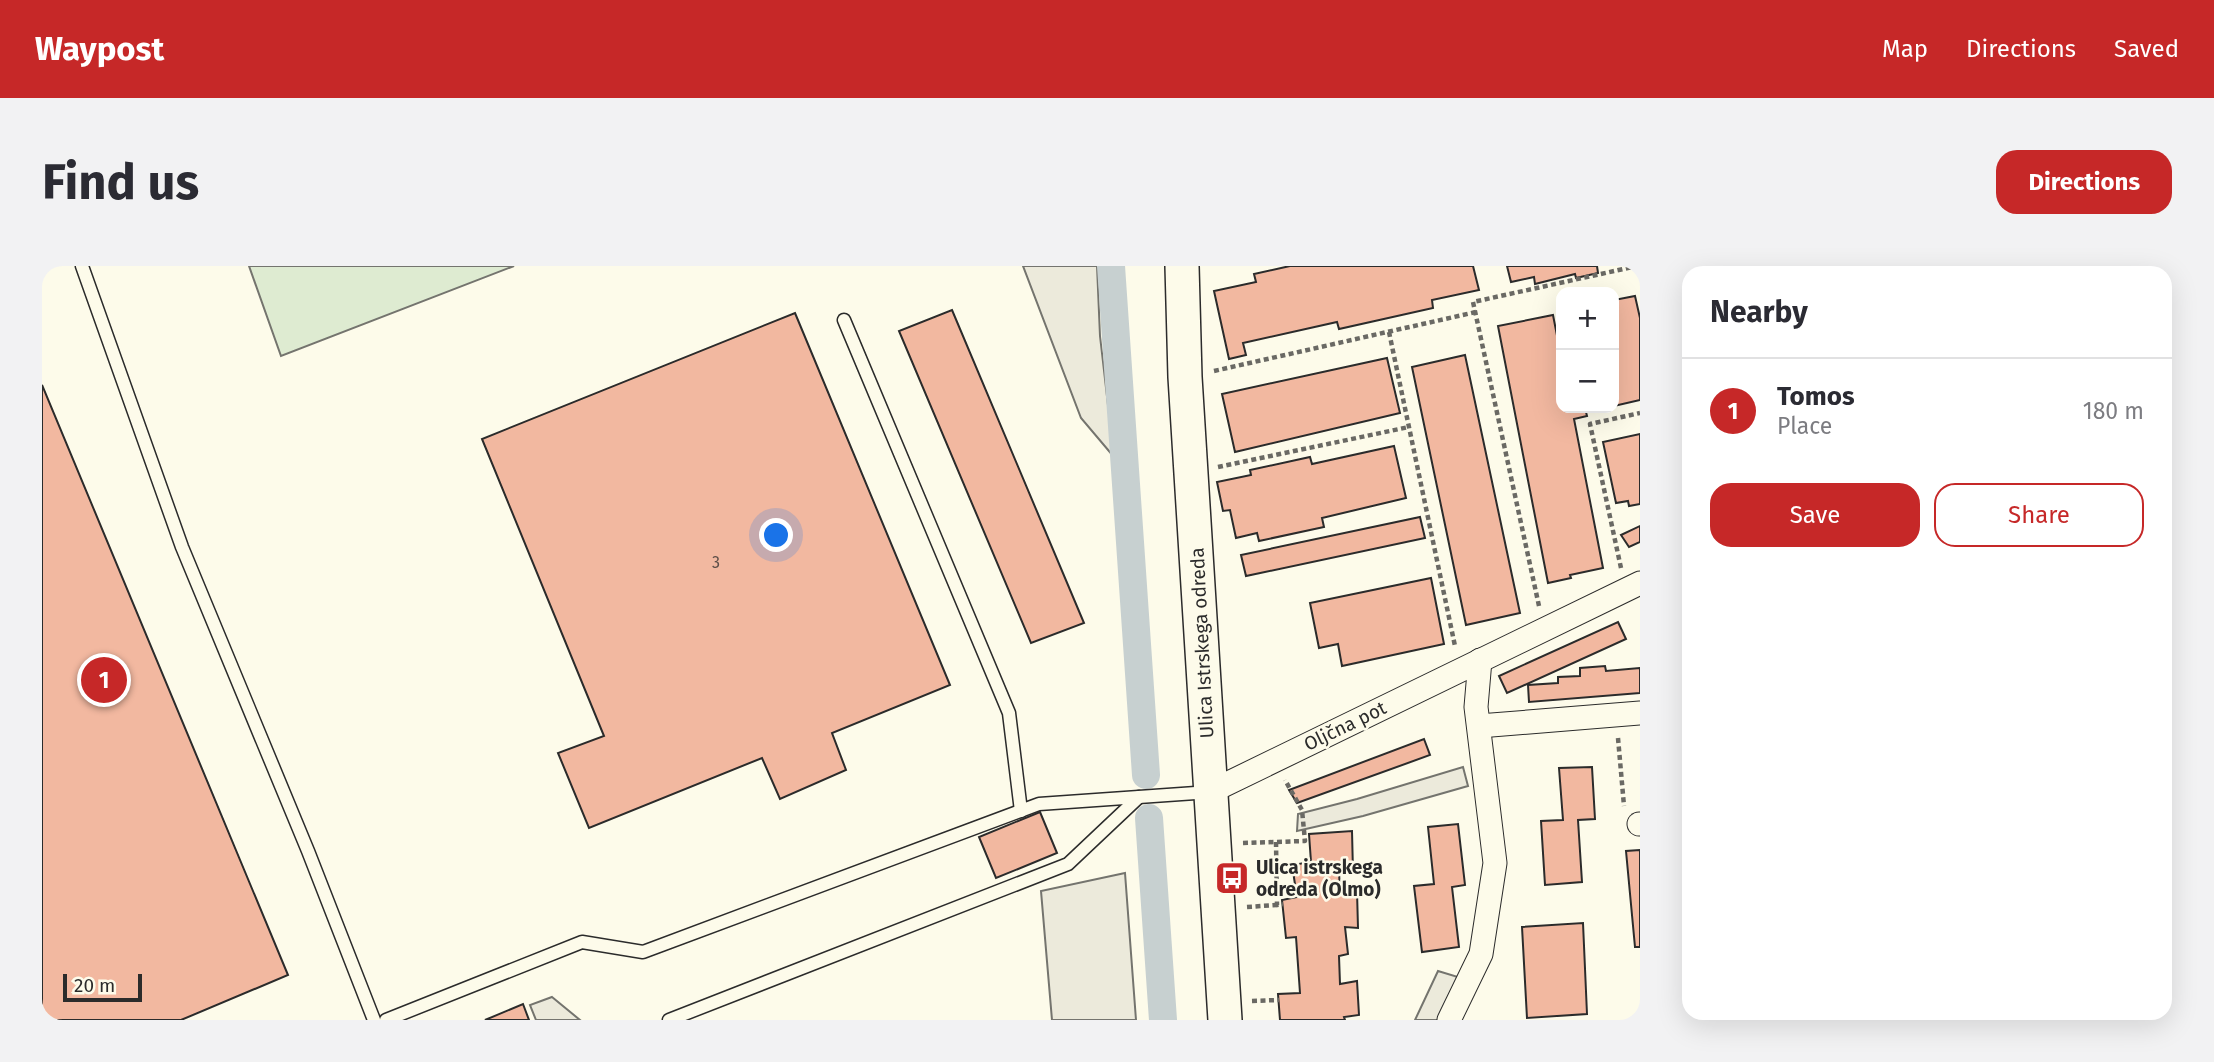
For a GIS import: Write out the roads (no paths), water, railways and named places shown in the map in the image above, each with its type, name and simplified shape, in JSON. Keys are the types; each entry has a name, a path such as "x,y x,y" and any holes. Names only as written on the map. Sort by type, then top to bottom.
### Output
{"street":[{"name":"Ulica Istrskega odreda","path":"1182,266 1185,377 1225,1020"},
{"name":"Oljčna pot","path":"1210,792 1634,585"},
{"path":"1449,1020 1481,954 1496,863 1470,665"},
{"path":"1479,726 1640,713"}],"lane":[{"path":"82,266 182,547 308,851 374,1020"},
{"path":"845,320 1009,713 1021,811"},
{"path":"386,1020 582,942 643,952 1039,804 1210,792"},
{"path":"669,1020 1068,864 1139,797"}],"waterway":[{"path":"1111,266 1146,775"},
{"path":"1149,818 1163,1020"}],"place":[{"name":"Tomos","path":"104,680"},
{"name":"Ulica istrskega odreda (Olmo)","path":"1232,878"}]}
